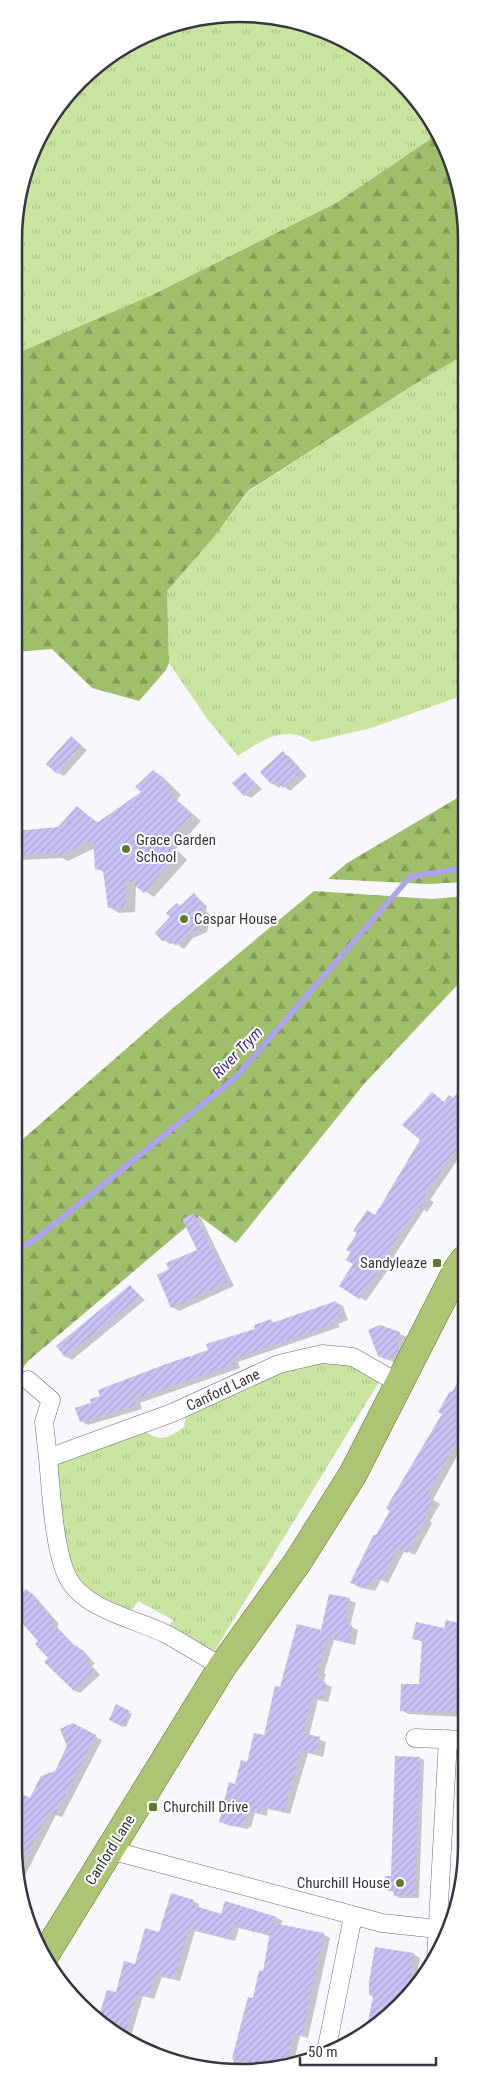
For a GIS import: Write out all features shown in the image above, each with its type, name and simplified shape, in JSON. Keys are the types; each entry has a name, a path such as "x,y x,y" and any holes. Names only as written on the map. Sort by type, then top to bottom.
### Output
{"main road":[{"name":"Canford Lane","path":"48,1949 222,1667 297,1563 353,1474 458,1268"}],"street":[{"name":"Canford Lane","path":"48,1458 172,1413 279,1364 322,1354 353,1357 398,1383"},
{"path":"28,1380 51,1400 44,1422 48,1458 59,1544 64,1568 74,1587 100,1606 165,1634 222,1667"},
{"path":"415,1738 456,1739 437,1938"},
{"path":"110,1850 321,1905 382,1923 438,1929"},
{"path":"327,2046 353,1916"}],"green space":[{"path":"240,22 268,24 310,34 336,45 361,59 394,86 421,119 431,136 429,140 336,203 152,295 22,351 22,240 24,212 34,170 45,144 67,108 86,86 119,59 157,39 184,30 212,24"},
{"path":"431,136 446,170 456,212 458,240 458,359 248,491 214,537 167,591 169,663 166,670 139,701 92,688 52,649 22,651 22,351 152,295 336,203 429,140"},
{"path":"458,359 458,697 371,728 312,742 292,734 274,736 238,756 208,720 169,663 167,591 214,537 248,492 415,384"},
{"path":"458,798 458,882 429,884 328,879 347,863"},
{"path":"314,891 432,899 458,897 458,984 364,1084 236,1243 199,1216 28,1361 22,1369 22,1140 166,1014"},
{"path":"323,1362 348,1365 379,1382 212,1655 168,1629 173,1620 138,1601 132,1610 109,1600 88,1588 76,1576 62,1547 59,1530 58,1463 144,1430 154,1437 164,1438 184,1427 186,1415 282,1371"}],"building":[{"path":"71,736 81,745 57,774 46,764"},
{"path":"283,751 301,772 283,788 276,780 272,785 260,772"},
{"path":"153,770 172,789 168,793 192,815 167,843 178,854 144,893 126,878 126,907 108,908 103,871 95,869 93,839 57,857 56,853 22,855 22,830 58,827 77,806 97,823 141,792 135,787"},
{"path":"245,772 256,785 244,796 232,783"},
{"name":"Caspar House","path":"194,893 201,901 200,907 205,911 200,928 187,935 176,946 169,939 162,941 155,933 170,917 166,913 177,903 180,906"},
{"path":"432,1092 444,1102 449,1095 453,1098 458,1092 458,1151 453,1157 451,1156 425,1195 428,1197 420,1209 417,1207 385,1257 387,1258 359,1299 339,1286 353,1264 346,1260 351,1252 346,1250 357,1233 353,1231 367,1210 375,1215 420,1140 402,1125"},
{"path":"194,1213 228,1282 171,1308 157,1275 169,1269 166,1263 197,1250 182,1219"},
{"path":"130,1285 140,1296 65,1357 56,1346"},
{"path":"336,1301 342,1317 333,1320 334,1324 233,1359 235,1364 134,1399 136,1406 80,1422 75,1408 91,1403 90,1399 100,1396 98,1390 190,1356 193,1359 191,1356 208,1350 206,1344 255,1329 254,1325 271,1319 272,1323"},
{"path":"380,1325 400,1332 397,1343 399,1348 396,1355 386,1359 378,1356 368,1330"},
{"path":"458,1381 458,1438 427,1495 434,1499 424,1516 426,1518 407,1553 398,1548 381,1580 374,1577 368,1588 350,1583 374,1534 376,1535 390,1511 386,1508 442,1414 438,1412 450,1391 452,1392"},
{"path":"26,1589 53,1620 51,1622 74,1647 76,1645 89,1659 87,1662 95,1671 73,1690 44,1662 48,1658 35,1644 38,1641 22,1623 22,1592"},
{"path":"329,1594 350,1598 344,1624 352,1625 349,1642 328,1637 318,1668 320,1669 317,1680 326,1682 321,1699 312,1697 303,1733 320,1737 316,1754 301,1750 284,1811 262,1806 260,1813 248,1810 245,1825 242,1824 242,1827 219,1822 229,1782 235,1784 241,1760 247,1762 254,1733 264,1735 275,1686 280,1687 297,1624 321,1630"},
{"path":"446,1620 458,1623 456,1686 458,1686 458,1712 400,1711 401,1684 419,1684 422,1641 412,1639 416,1622 444,1628"},
{"path":"116,1704 130,1711 123,1727 109,1720"},
{"path":"73,1723 96,1735 55,1815 49,1812 23,1861 22,1794 30,1798 41,1776 55,1771 67,1746 60,1729"},
{"path":"395,1756 420,1757 415,1896 394,1896 394,1891 384,1890 385,1876 391,1876"},
{"path":"171,1893 194,1900 192,1905 221,1914 225,1901 277,1917 273,1923 324,1933 302,2036 293,2034 288,2059 254,2064 232,2059 248,1997 253,1998 259,1970 263,1971 271,1927 266,1934 233,1925 228,1939 189,1928 174,1978 156,1974 148,1997 137,1994 126,2032 100,2013 107,1990 116,1992 124,1961 135,1964 145,1928 159,1932"},
{"path":"375,1947 414,1953 410,1983 394,2001 368,2023 373,1996 369,1995 369,1982"}],"waterway":[{"name":"River Trym","path":"22,1247 36,1239 235,1078 410,877 458,869"}],"place":[{"name":"Grace Garden School","path":"126,849"},
{"name":"Caspar House","path":"184,919"},
{"name":"Sandyleaze","path":"437,1263"},
{"name":"Churchill Drive","path":"153,1807"},
{"name":"Churchill House","path":"400,1883"}]}
